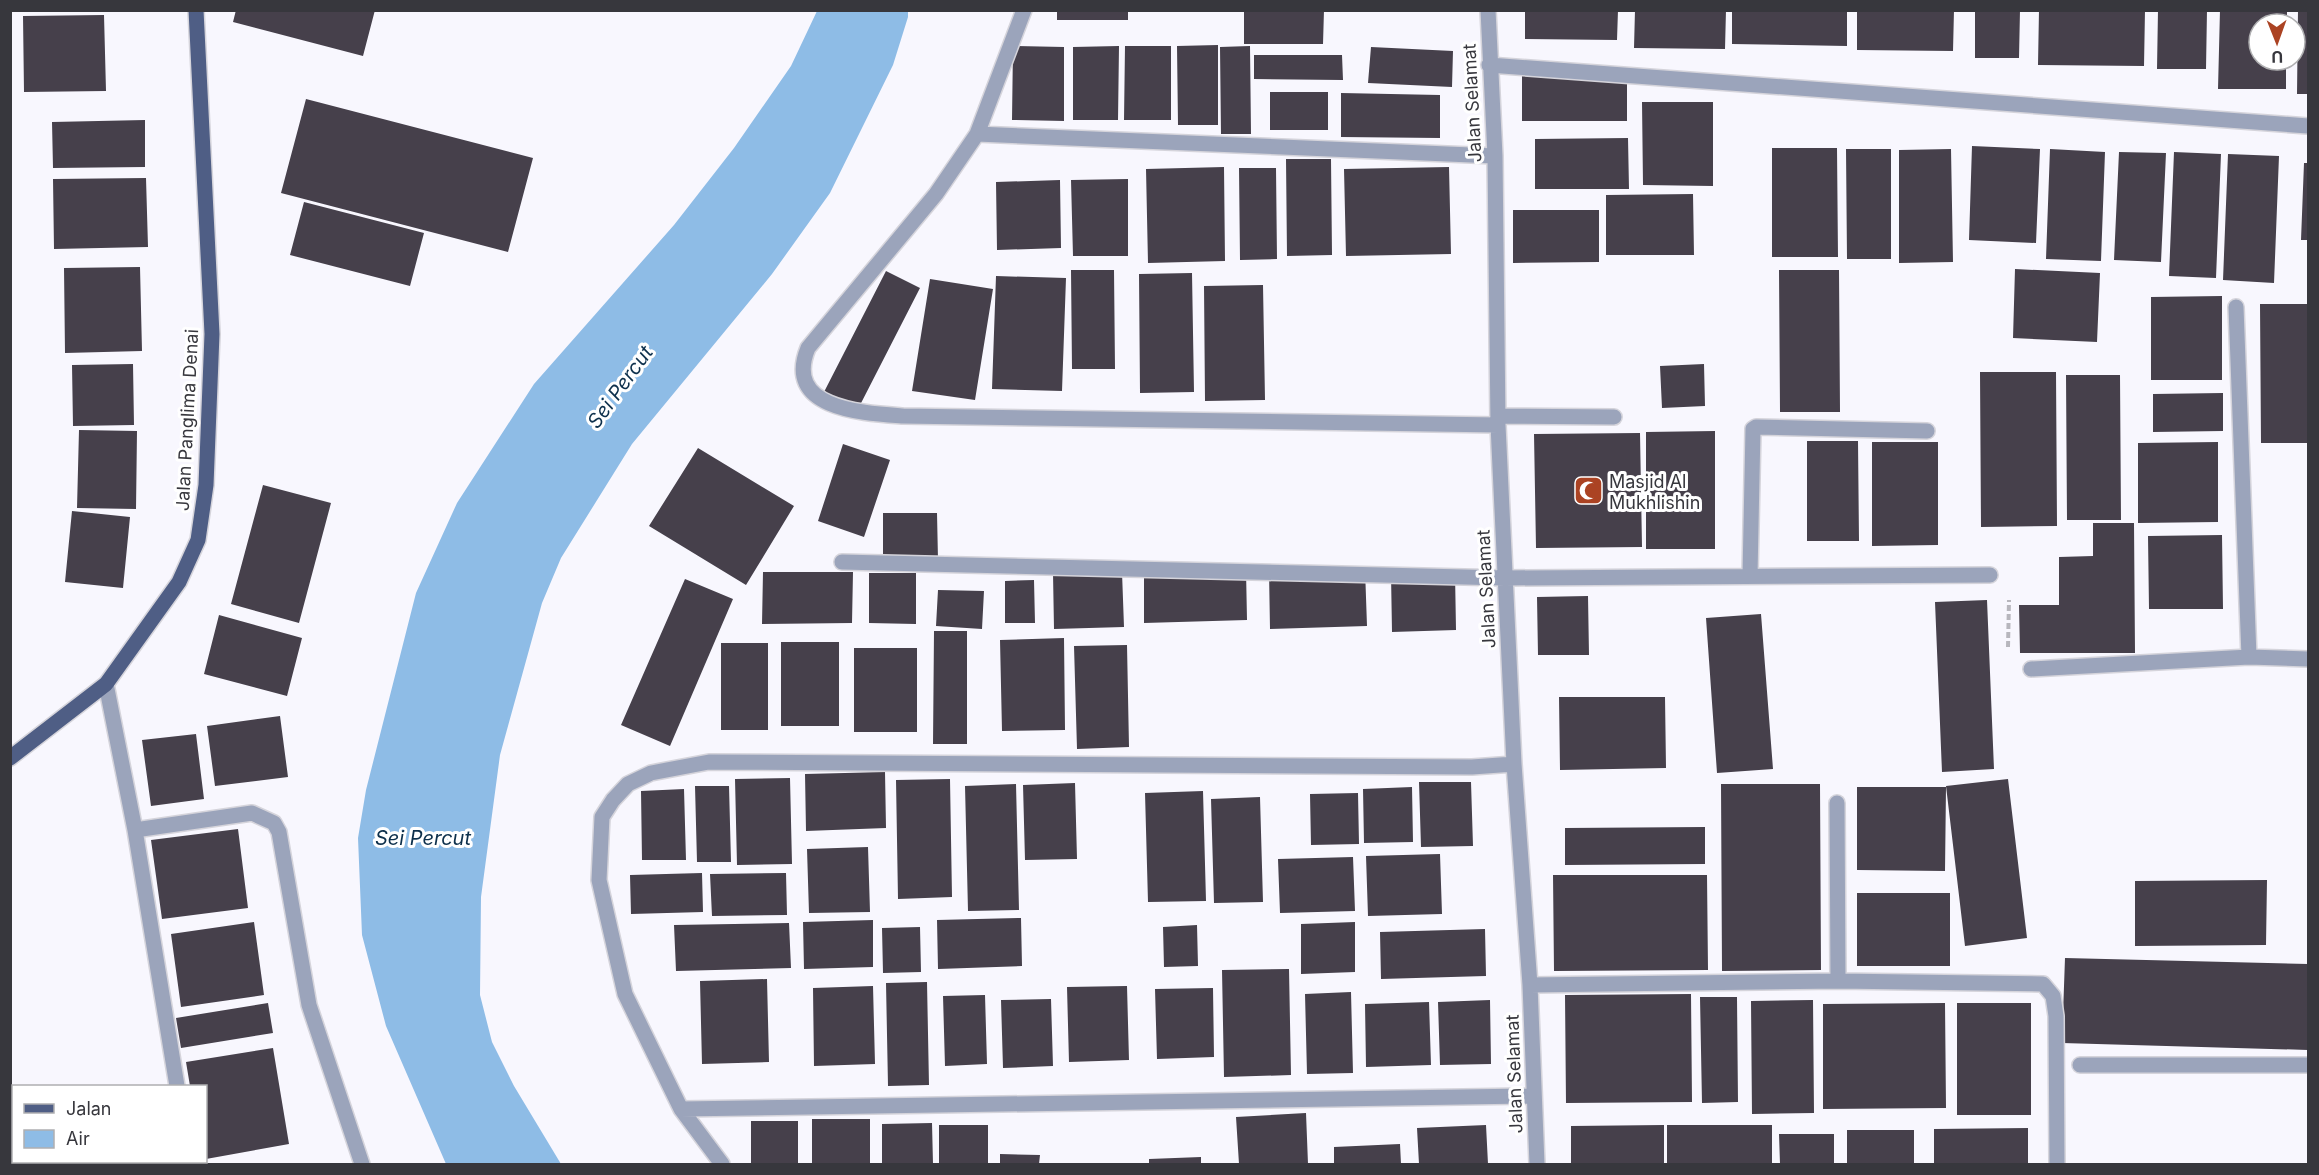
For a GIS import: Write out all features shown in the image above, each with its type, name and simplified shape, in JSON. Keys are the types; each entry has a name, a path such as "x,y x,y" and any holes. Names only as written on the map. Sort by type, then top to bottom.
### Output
{"highway":[{"path":"10,1152 12,1164"}],"main road":[{"name":"Jalan Panglima Denai","path":"10,758 106,684 179,582 198,540 207,484 212,334 196,10"}],"street":[{"path":"1024,10 977,134 936,194 808,348 802,362 802,376 813,393 834,406 861,413 903,416 1498,420 1614,417"},
{"name":"Jalan Selamat","path":"1488,10 1495,156 1498,420 1514,764 1530,985 1537,1164"},
{"path":"1489,65 2308,126"},
{"path":"977,134 1495,156"},
{"path":"2236,307 2249,657"},
{"path":"1750,575 1753,429 1756,427 1927,431"},
{"path":"842,562 1505,578 1990,575"},
{"path":"2031,669 2249,657 2308,659"},
{"path":"106,684 135,830 177,1085"},
{"path":"722,1164 681,1109 625,994 599,880 602,817 613,800 628,784 651,773 709,762 1472,767 1514,764"},
{"path":"1837,803 1838,981"},
{"path":"135,830 252,813 274,823 279,831 309,1005 362,1164"},
{"path":"1530,985 1838,981 2043,984 2053,996 2056,1016 2057,1164"},
{"path":"2080,1065 2308,1065"},
{"path":"681,1109 1533,1096"}],"path":[{"path":"1990,575 2006,580 2009,587 2008,653 2014,664 2031,669"}],"water":[{"name":"Sei Percut","path":"817,11 908,11 908,17 893,65 830,193 772,274 632,444 561,558 542,603 500,755 481,897 480,995 492,1042 514,1086 561,1164 446,1164 386,1026 362,935 358,838 366,790 416,593 457,503 534,384 674,225 734,148 791,66"}],"building":[{"path":"236,10 375,10 363,56 233,22"},
{"path":"1057,10 1128,10 1128,20 1057,20"},
{"path":"1244,10 1324,10 1323,44 1244,44"},
{"path":"1525,10 1618,10 1617,40 1525,39"},
{"path":"1635,10 1726,10 1725,49 1634,48"},
{"path":"1732,10 1847,10 1847,46 1732,44"},
{"path":"1857,10 1954,10 1953,51 1857,50"},
{"path":"1975,10 2020,10 2019,58 1975,58"},
{"path":"2039,10 2145,10 2144,66 2038,65"},
{"path":"2158,10 2207,10 2206,69 2157,69"},
{"path":"2220,10 2287,10 2287,12 2247,12 2247,72 2286,72 2286,89 2218,89"},
{"path":"2298,10 2308,10 2308,94 2297,94 2297,72 2307,72 2307,12 2298,12"},
{"path":"104,15 106,91 24,92 23,16"},
{"path":"1218,45 1218,125 1178,125 1177,46"},
{"path":"1013,46 1064,47 1064,121 1012,120"},
{"path":"1119,46 1118,120 1073,120 1073,47"},
{"path":"1125,46 1171,46 1171,120 1124,120"},
{"path":"1250,46 1251,134 1221,134 1220,47"},
{"path":"1371,47 1453,51 1452,87 1368,83"},
{"path":"1254,55 1342,55 1343,80 1254,79"},
{"path":"1627,75 1627,121 1522,121 1522,76"},
{"path":"1270,92 1328,92 1328,130 1270,130"},
{"path":"1341,93 1440,95 1440,138 1341,137"},
{"path":"306,99 533,158 508,252 281,193"},
{"path":"1642,102 1713,102 1713,186 1643,185"},
{"path":"145,120 145,167 53,168 52,122"},
{"path":"1628,138 1629,189 1535,189 1535,139"},
{"path":"1972,146 2040,149 2036,243 1969,240"},
{"path":"1772,148 1837,148 1838,257 1772,257"},
{"path":"1846,149 1891,149 1891,259 1847,259"},
{"path":"1951,149 1953,262 1899,263 1899,150"},
{"path":"2050,149 2105,152 2101,261 2046,259"},
{"path":"2119,152 2166,153 2161,262 2114,260"},
{"path":"2174,152 2221,154 2216,278 2169,276"},
{"path":"2228,154 2279,156 2274,283 2223,280"},
{"path":"1286,159 1331,159 1332,255 1287,256"},
{"path":"2304,163 2308,163 2308,240 2301,240"},
{"path":"1224,167 1225,261 1148,263 1146,169"},
{"path":"1449,167 1451,254 1346,256 1344,169"},
{"path":"1239,168 1276,168 1277,259 1240,260"},
{"path":"146,178 148,247 54,249 53,179"},
{"path":"1128,179 1128,256 1073,256 1071,180"},
{"path":"1060,180 1061,248 997,250 996,182"},
{"path":"1693,194 1694,255 1606,255 1606,195"},
{"path":"304,202 424,233 410,286 290,255"},
{"path":"1513,210 1599,210 1599,262 1513,263"},
{"path":"140,267 142,351 65,353 64,268"},
{"path":"2015,269 2100,273 2097,342 2013,338"},
{"path":"1071,270 1114,270 1115,369 1072,369"},
{"path":"1779,270 1839,270 1840,412 1780,412"},
{"path":"886,271 920,288 858,409 824,392"},
{"path":"1192,273 1194,392 1140,393 1139,274"},
{"path":"996,276 1066,278 1062,391 992,389"},
{"path":"930,279 993,289 975,400 912,391"},
{"path":"1263,285 1265,400 1205,401 1204,286"},
{"path":"2222,296 2222,380 2151,380 2151,297"},
{"path":"2260,304 2308,304 2308,443 2261,443"},
{"path":"133,364 134,425 73,426 72,365"},
{"path":"1704,364 1705,406 1662,408 1660,366"},
{"path":"1980,372 2056,372 2057,526 1981,527"},
{"path":"2066,375 2120,375 2121,520 2067,520"},
{"path":"2223,393 2223,431 2153,432 2153,394"},
{"path":"79,430 137,431 136,509 77,508"},
{"path":"1715,431 1715,549 1646,549 1646,432"},
{"name":"Masjid Al Mukhlishin","path":"1640,433 1642,547 1536,548 1534,434"},
{"path":"1807,441 1858,441 1859,541 1807,541"},
{"path":"1872,442 1938,442 1938,545 1872,546"},
{"path":"2218,442 2218,522 2138,523 2138,443"},
{"path":"843,444 890,460 864,537 818,521"},
{"path":"698,448 794,506 746,585 649,526"},
{"path":"263,485 331,503 299,623 231,604"},
{"path":"72,511 130,517 123,588 65,582"},
{"path":"883,513 937,513 938,560 883,559"},
{"path":"2093,523 2134,523 2135,653 2020,653 2019,605 2059,605 2059,557 2093,556"},
{"path":"2222,535 2223,609 2149,609 2148,536"},
{"path":"1365,569 1367,626 1270,629 1269,571"},
{"path":"1246,570 1247,620 1144,623 1144,573"},
{"path":"763,572 853,572 852,623 762,624"},
{"path":"1122,572 1124,627 1054,629 1053,573"},
{"path":"869,573 916,573 916,624 869,623"},
{"path":"1455,573 1456,630 1392,632 1391,574"},
{"path":"685,579 733,599 670,746 621,725"},
{"path":"1034,580 1035,623 1005,623 1005,581"},
{"path":"938,590 984,591 982,629 936,626"},
{"path":"1588,596 1589,655 1538,655 1537,597"},
{"path":"1987,600 1994,769 1942,772 1935,602"},
{"path":"1761,614 1773,769 1717,773 1706,618"},
{"path":"219,615 302,638 287,696 204,674"},
{"path":"934,631 967,631 967,744 933,744"},
{"path":"1064,638 1065,730 1002,731 1000,640"},
{"path":"781,642 839,642 839,726 781,726"},
{"path":"721,643 768,643 768,730 721,730"},
{"path":"1127,645 1129,747 1077,749 1074,646"},
{"path":"854,648 917,648 917,732 854,732"},
{"path":"1559,697 1665,697 1666,768 1560,770"},
{"path":"280,716 288,777 215,786 207,726"},
{"path":"196,734 204,799 151,806 142,740"},
{"path":"885,772 886,828 806,831 805,774"},
{"path":"790,778 792,864 737,865 735,779"},
{"path":"950,779 952,897 898,899 896,780"},
{"path":"2008,779 2027,938 1965,946 1946,786"},
{"path":"1419,782 1471,782 1473,846 1421,847"},
{"path":"1075,783 1077,859 1025,860 1023,785"},
{"path":"1016,784 1019,910 968,911 965,786"},
{"path":"1721,784 1820,784 1821,970 1722,971"},
{"path":"695,786 729,786 731,862 697,862"},
{"path":"1412,787 1413,842 1364,843 1363,789"},
{"path":"1857,787 1946,787 1945,871 1857,870"},
{"path":"684,789 686,860 642,860 641,791"},
{"path":"1203,791 1206,901 1148,902 1145,793"},
{"path":"1358,793 1359,844 1311,845 1310,794"},
{"path":"1260,797 1263,902 1214,903 1211,799"},
{"path":"1705,827 1705,864 1565,865 1565,828"},
{"path":"238,829 248,908 162,919 151,840"},
{"path":"868,847 870,912 809,913 807,849"},
{"path":"1440,854 1442,914 1368,916 1366,856"},
{"path":"1353,857 1355,911 1280,913 1278,859"},
{"path":"702,873 703,912 631,914 630,875"},
{"path":"786,873 787,915 712,916 710,874"},
{"path":"1553,875 1707,875 1708,970 1554,971"},
{"path":"2267,880 2266,945 2135,946 2135,881"},
{"path":"1857,893 1950,893 1950,966 1857,966"},
{"path":"1021,918 1022,966 938,969 937,920"},
{"path":"873,920 873,967 804,969 803,922"},
{"path":"254,922 264,995 181,1007 171,934"},
{"path":"1355,922 1355,972 1301,974 1301,924"},
{"path":"789,923 791,968 676,971 674,925"},
{"path":"1197,925 1198,966 1164,967 1163,927"},
{"path":"920,927 921,972 883,973 882,928"},
{"path":"1485,929 1486,976 1381,979 1380,932"},
{"path":"2065,958 2308,964 2308,1050 2062,1043"},
{"path":"1289,969 1291,1075 1224,1077 1222,970"},
{"path":"767,979 769,1062 702,1064 700,981"},
{"path":"927,982 929,1085 888,1086 886,983"},
{"path":"873,986 875,1064 814,1066 813,988"},
{"path":"1127,986 1129,1060 1069,1062 1067,987"},
{"path":"1213,988 1214,1057 1157,1059 1155,989"},
{"path":"1351,992 1353,1073 1307,1074 1305,994"},
{"path":"1691,994 1692,1102 1566,1103 1565,995"},
{"path":"985,995 987,1064 945,1066 943,996"},
{"path":"1700,997 1737,997 1738,1102 1702,1103"},
{"path":"1051,999 1053,1066 1003,1068 1001,1000"},
{"path":"1490,1000 1491,1064 1440,1065 1438,1002"},
{"path":"1813,1000 1814,1113 1752,1114 1751,1001"},
{"path":"1429,1002 1431,1065 1366,1067 1365,1004"},
{"path":"268,1003 273,1033 181,1048 176,1018"},
{"path":"1945,1003 1946,1108 1823,1109 1823,1004"},
{"path":"1957,1003 2031,1003 2031,1115 1957,1115"},
{"path":"273,1048 289,1144 207,1159 207,1085 190,1085 186,1062"},
{"path":"1306,1113 1308,1164 1239,1164 1236,1117"},
{"path":"812,1119 870,1119 870,1164 812,1164"},
{"path":"751,1121 798,1121 798,1164 751,1164"},
{"path":"932,1123 933,1164 882,1164 882,1124"},
{"path":"939,1125 988,1125 988,1164 939,1164"},
{"path":"1486,1125 1488,1164 1419,1164 1417,1128"},
{"path":"1664,1125 1664,1164 1571,1164 1571,1126"},
{"path":"1667,1125 1772,1125 1772,1164 1667,1164"},
{"path":"2028,1128 2028,1164 1934,1164 1934,1129"},
{"path":"1847,1130 1914,1130 1914,1164 1847,1164"},
{"path":"1779,1134 1834,1134 1834,1164 1780,1164"},
{"path":"1400,1144 1401,1164 1334,1164 1334,1147"},
{"path":"1000,1154 1040,1155 1039,1164 1000,1164"},
{"path":"1201,1157 1201,1164 1149,1164 1149,1159"}],"place":[{"name":"Masjid Al Mukhlishin","path":"1588,491"}]}
